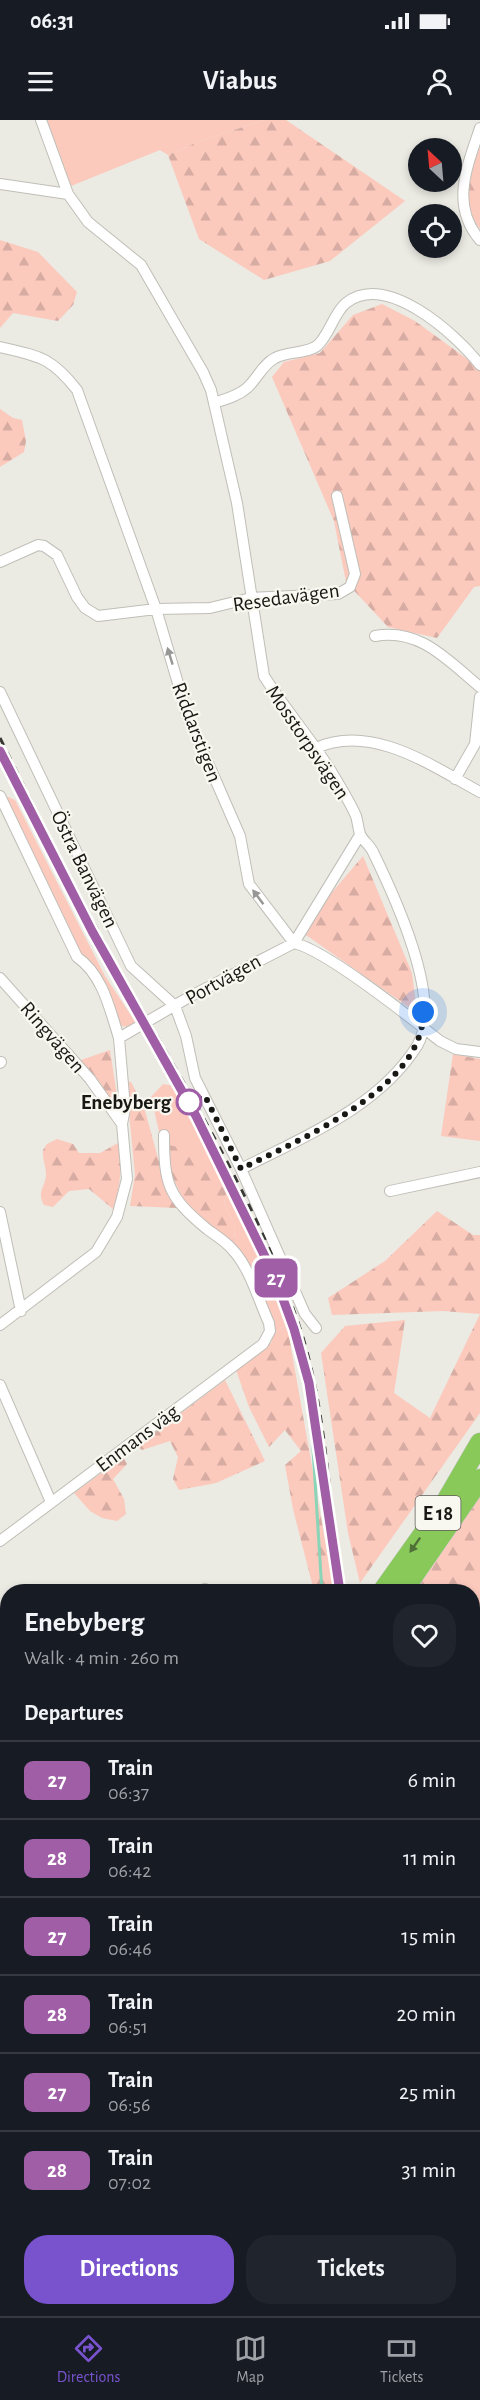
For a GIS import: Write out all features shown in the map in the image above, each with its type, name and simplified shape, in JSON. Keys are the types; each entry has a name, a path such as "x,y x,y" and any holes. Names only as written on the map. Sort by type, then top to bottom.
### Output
{"highway":[{"name":"E 18","path":"394,1584 480,1443"},
{"name":"E 18","path":"394,1584 480,1479"}],"street":[{"name":"Mosstorpsvägen","path":"41,120 69,194 88,222 141,265 193,350 214,403 243,532 264,676 279,700 316,748 355,814 360,835 372,848 410,937 421,979 424,1029"},
{"path":"480,128 461,195 466,219 480,240"},
{"path":"0,184 69,194"},
{"path":"214,403 235,397 248,388 265,366 278,356 316,347 326,336 344,304 367,294 381,293 413,307 470,352 480,365"},
{"name":"Riddarstigen","path":"0,347 34,353 60,369 77,390 156,609 188,717 240,836 249,884 294,943 304,945 324,957 440,1041 456,1049 480,1052"},
{"name":"Resedavägen","path":"0,562 38,545 44,546 57,555 77,597 92,613 106,615 156,609 210,608 251,598 330,595 350,586 355,569 337,496"},
{"path":"375,636 387,634 433,646 480,687"},
{"name":"Östra Banvägen","path":"0,692 131,966 175,1006 186,1036 195,1078 241,1169 305,1314 316,1328"},
{"path":"455,779 475,744 480,697"},
{"path":"316,748 333,741 355,739 406,753 480,792"},
{"path":"0,795 77,957 90,965 100,983 119,1038 125,1108 122,1124 127,1179 117,1217 96,1252 0,1325"},
{"path":"294,943 360,835"},
{"name":"Portvägen","path":"119,1038 294,943"},
{"name":"Ringvägen","path":"0,978 90,1079 122,1124"},
{"path":"241,1169 335,1121 360,1104 402,1065 418,1044 424,1029"},
{"name":"Enmans väg","path":"0,1541 263,1344 270,1331 269,1323 244,1267 233,1249 181,1207 174,1196 164,1165 164,1135"},
{"path":"390,1191 480,1172"},
{"path":"0,1212 21,1311"},
{"path":"0,1385 51,1502"}],"green space":[{"path":"47,120 264,120 200,141 168,155 160,150 71,186"},
{"path":"264,120 286,120 405,201 330,261 264,280 199,239 168,155 200,141"},
{"path":"480,147 480,229 471,210 469,189"},
{"path":"0,240 38,252 77,292 73,305 58,321 13,313 0,328"},
{"path":"382,304 415,321 474,364 480,371 480,586 474,587 437,638 388,627 346,582 334,521 272,377 284,362 320,353 353,315"},
{"path":"0,409 13,418 22,420 26,441 24,452 0,467"},
{"path":"6,796 15,800 105,976 136,1023 128,1027 117,1025 109,1014"},
{"path":"363,856 412,973 417,1013 306,935 323,903"},
{"path":"110,1050 118,1102 116,1110 81,1060"},
{"path":"453,1054 480,1059 480,1141 441,1136"},
{"path":"126,1081 131,1082 144,1107 164,1180 177,1208 130,1206 135,1175"},
{"path":"163,1084 174,1086 209,1155 163,1149 151,1097"},
{"path":"57,1139 73,1144 79,1153 100,1153 118,1143 120,1176 113,1209 89,1189 69,1191 53,1207 44,1205 41,1196 46,1178 43,1150 47,1144"},
{"path":"169,1145 209,1155 227,1188 224,1204 235,1225 234,1243 196,1213 181,1194 163,1149"},
{"path":"227,1188 255,1244 287,1325 274,1332 274,1323 260,1286 234,1243 235,1225 224,1204"},
{"path":"437,1211 473,1235 480,1235 480,1314 443,1311 332,1315 328,1298 385,1261"},
{"path":"480,1314 480,1413 360,1583 348,1533 321,1353 345,1326 405,1320 394,1393 430,1418"},
{"path":"287,1325 333,1584 312,1584 293,1509 285,1465 301,1451 285,1430 269,1447 249,1407 236,1370 271,1343 274,1332"},
{"path":"225,1380 265,1461 216,1483 179,1490 173,1479 178,1457 170,1441 142,1450 137,1446"},
{"path":"123,1457 127,1464 113,1479 124,1499 126,1514 117,1521 102,1518 90,1511 74,1493"},
{"path":"480,1495 480,1584 420,1584"}],"waterway":[{"path":"312,1433 321,1584"}],"railway":[{"path":"0,738 104,942 240,1188 282,1278 299,1325 316,1390 344,1584"}],"train":[{"name":"27","path":"0,751 92,931 213,1148 249,1219 286,1303 302,1356 314,1409 338,1584"}],"place":[{"name":"Enebyberg","path":"189,1102"}],"route":[{"path":"189,1102 205,1096 241,1169 335,1121 386,1083 418,1044 424,1029 423,1012"}]}
